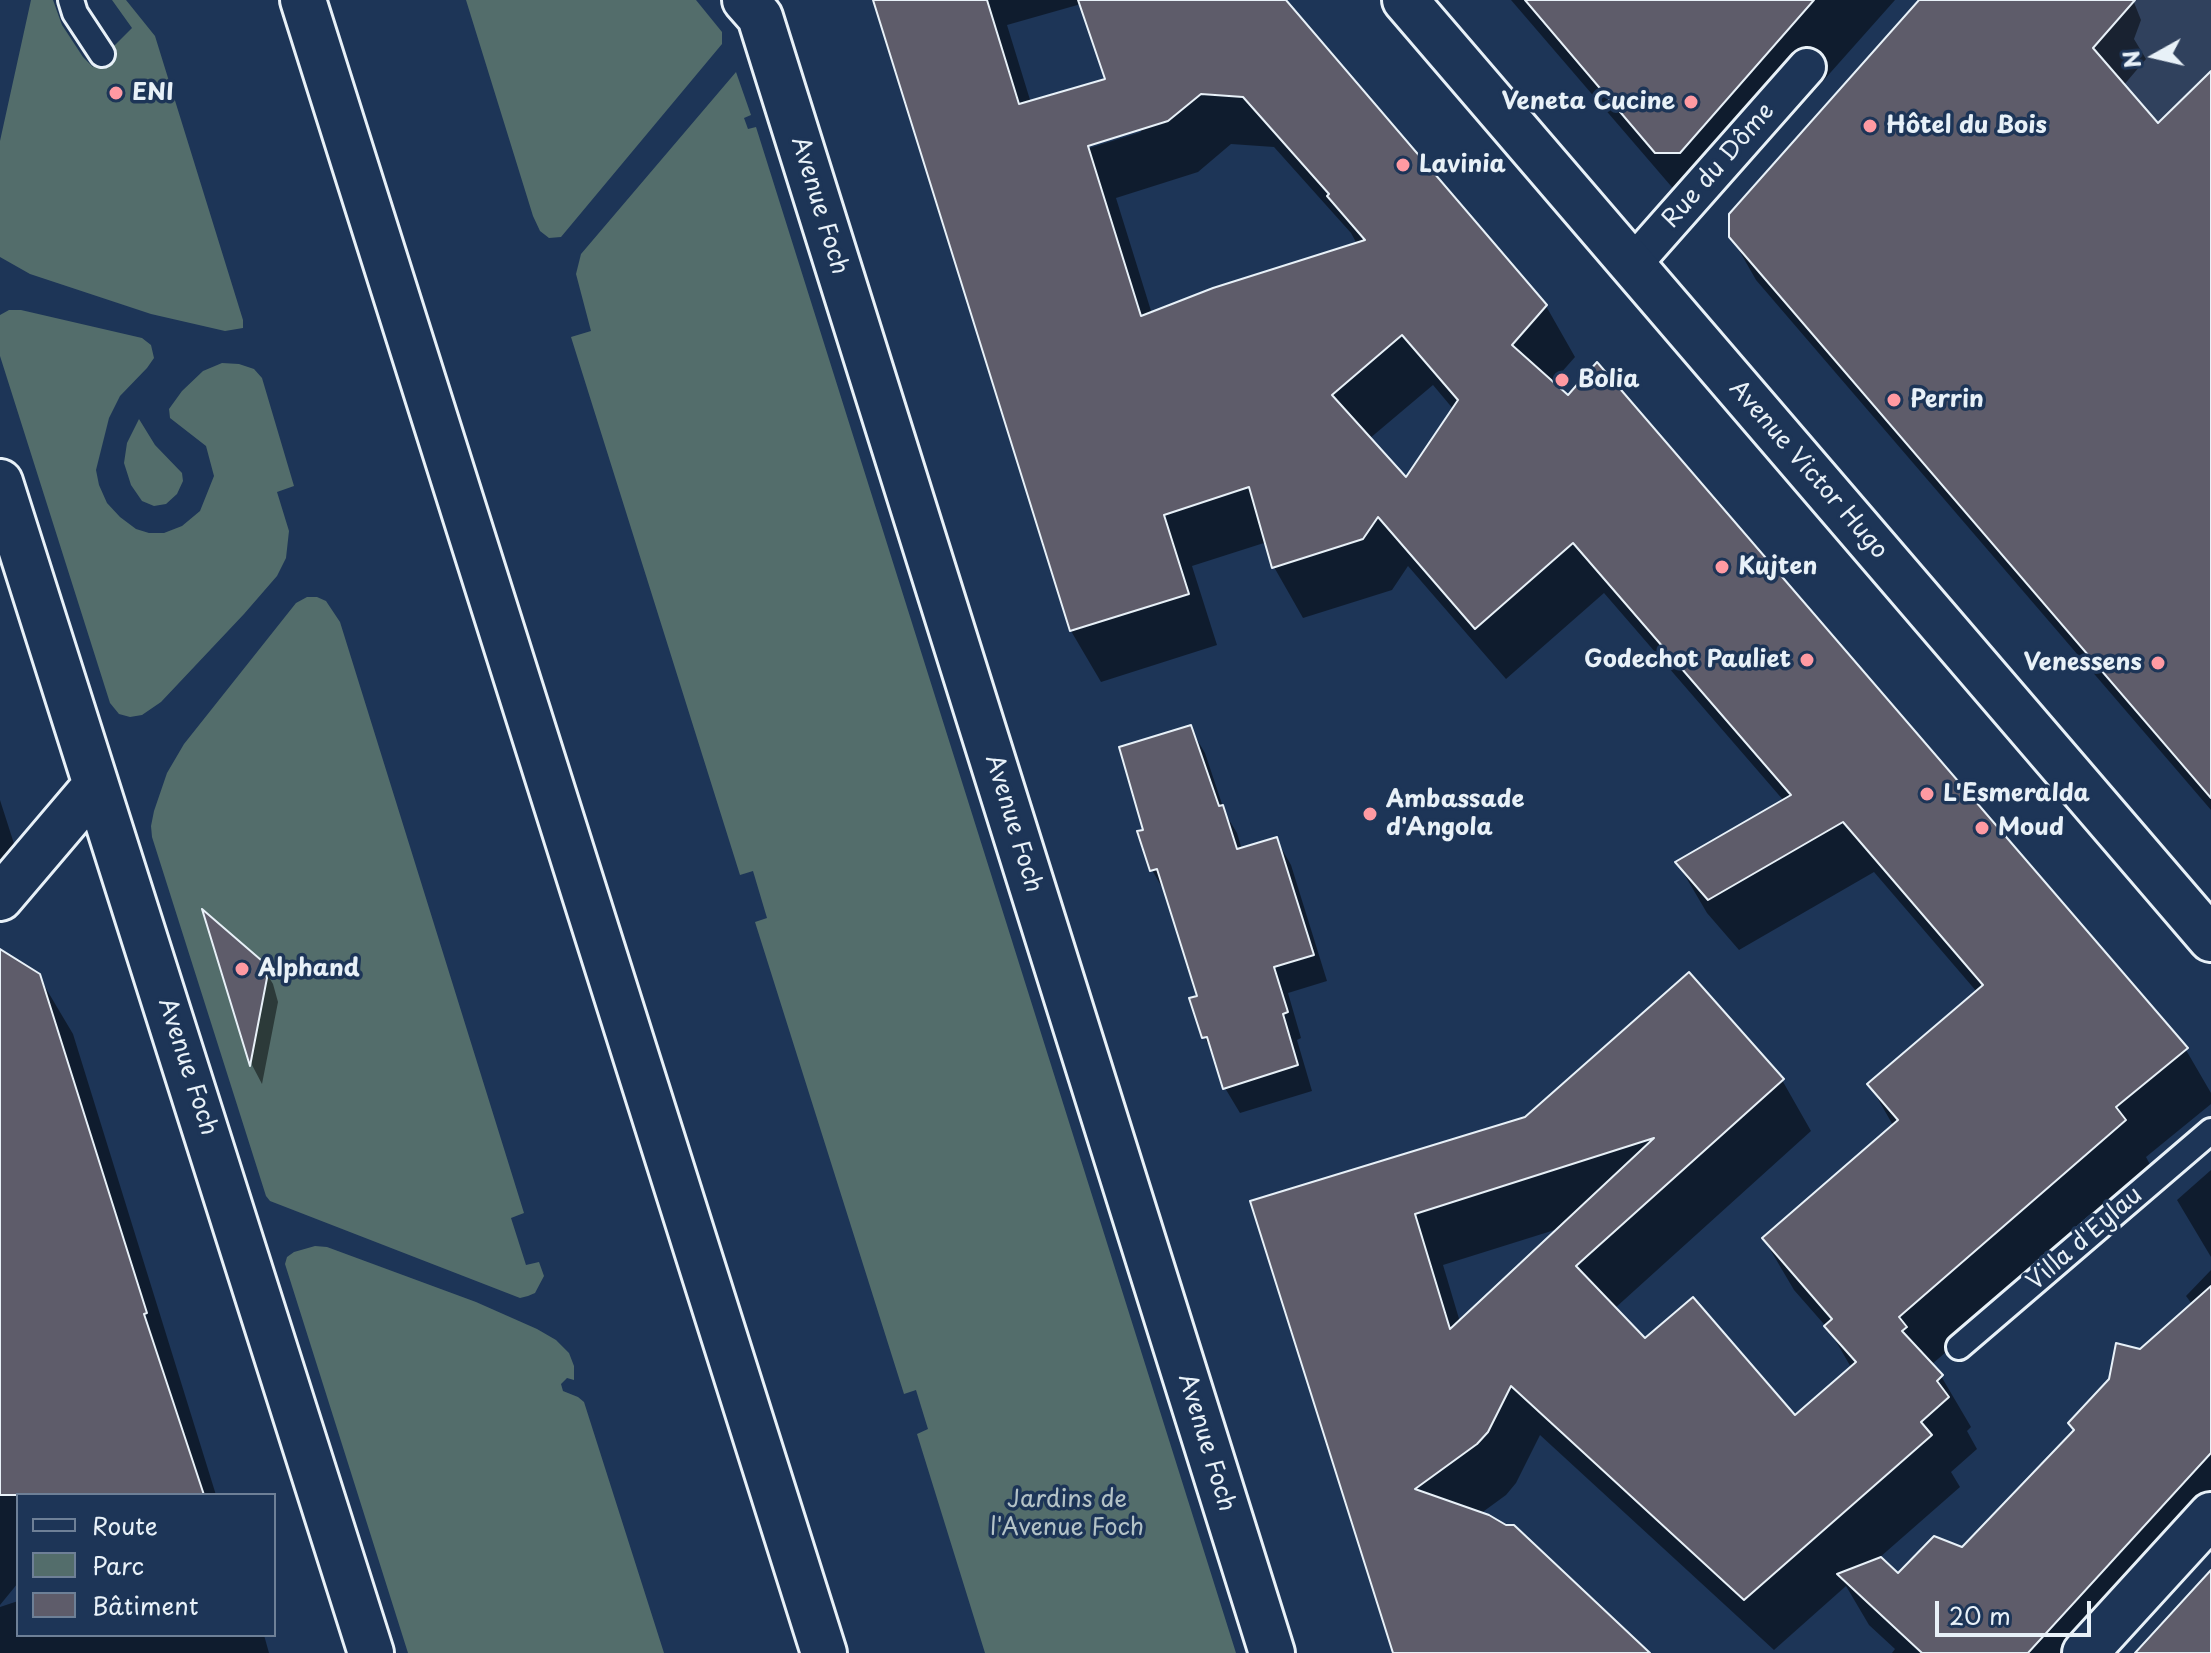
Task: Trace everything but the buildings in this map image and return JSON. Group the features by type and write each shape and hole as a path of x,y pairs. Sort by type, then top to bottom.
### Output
{"street":[{"path":"303,0 824,1653"},
{"name":"Avenue Victor Hugo","path":"1405,0 2211,939"},
{"name":"Avenue Foch","path":"758,6 1272,1653"},
{"name":"Rue du Dôme","path":"1632,265 1807,67"},
{"name":"Avenue Foch","path":"0,482 371,1653"},
{"path":"0,898 96,785"},
{"path":"2085,1653 2211,1515"}],"lane":[{"path":"71,0 75,13 102,54"},
{"name":"Villa d'Eylau","path":"1959,1347 2211,1131"}],"shaded area":[{"path":"2045,0 2211,0 2211,189"}],"green space":[{"path":"31,0 53,0 62,25 93,67 132,28 112,0 126,0 155,36 243,328 225,331 151,314 30,274 0,257 0,141"},
{"path":"466,0 696,0 722,32 722,44 561,237 549,238 540,231 533,216"},
{"name":"Jardins de l'Avenue Foch","path":"736,72 751,115 744,118 748,129 756,127 1236,1653 985,1653 917,1434 928,1429 916,1390 904,1394 755,922 767,918 753,871 740,875 571,337 591,331 576,274 581,254"},
{"path":"9,310 21,310 142,338 151,345 154,358 120,396 109,418 96,470 107,503 136,529 149,533 164,533 182,526 200,511 214,476 206,446 170,418 169,409 182,391 203,371 222,363 254,369 262,378 294,486 277,492 289,531 286,558 277,576 244,614 161,702 142,715 130,717 119,714 110,703 0,356 0,315"},
{"path":"139,419 155,445 182,473 183,481 177,494 166,504 154,506 142,501 131,485 124,463 127,443"},
{"path":"307,597 326,601 340,622 524,1213 511,1218 526,1265 539,1262 544,1276 535,1293 528,1296 520,1298 270,1201 152,837 154,811 167,773 184,744 296,603"},
{"path":"315,1246 327,1247 476,1302 537,1329 556,1340 569,1353 574,1366 574,1380 567,1378 561,1384 563,1391 584,1402 664,1653 408,1653 285,1264 287,1257 294,1252"}],"place":[{"name":"ENI","path":"116,93"},
{"name":"Veneta Cucine","path":"1691,102"},
{"name":"Hôtel du Bois","path":"1870,126"},
{"name":"Lavinia","path":"1403,165"},
{"name":"Bolia","path":"1562,380"},
{"name":"Perrin","path":"1894,400"},
{"name":"Kujten","path":"1722,567"},
{"name":"Godechot Pauliet","path":"1807,660"},
{"name":"Venessens","path":"2158,663"},
{"name":"L'Esmeralda","path":"1927,794"},
{"name":"Ambassade d'Angola","path":"1370,814"},
{"name":"Moud","path":"1982,828"},
{"name":"Alphand","path":"242,969"}]}
